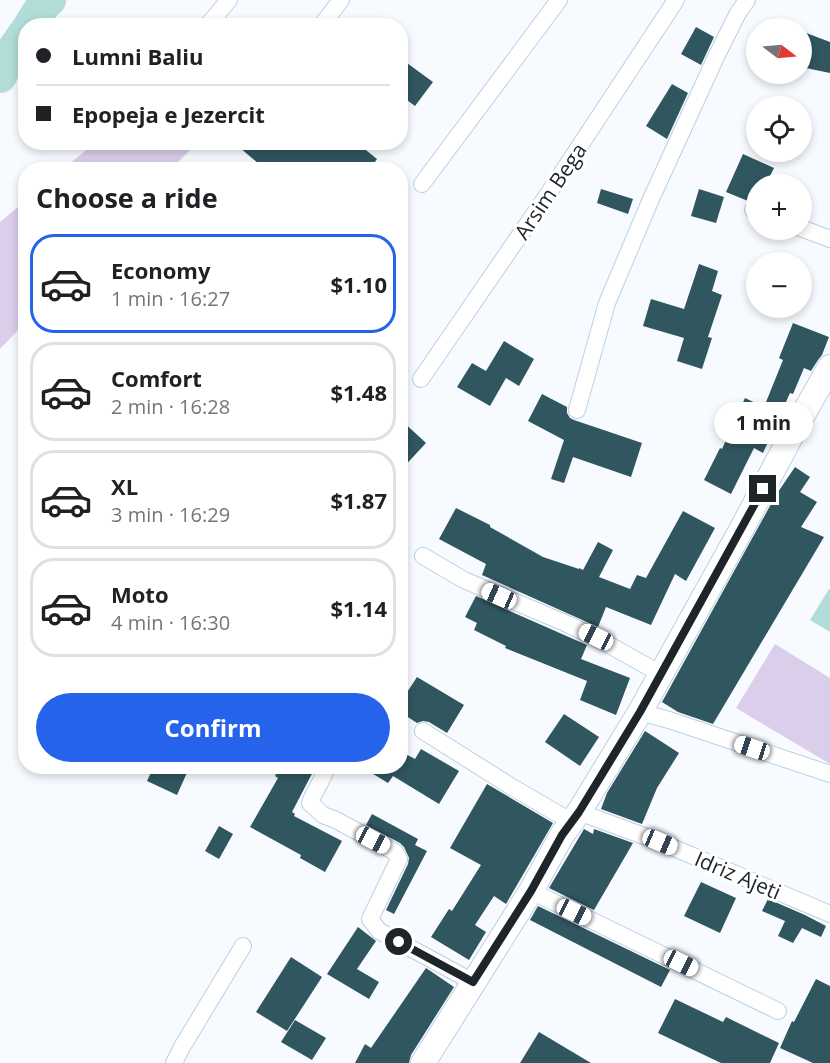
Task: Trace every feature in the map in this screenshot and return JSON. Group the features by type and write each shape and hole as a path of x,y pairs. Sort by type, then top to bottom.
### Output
{"main road":[{"path":"423,1063 640,712 830,367"}],"street":[{"path":"214,18 229,0"},
{"path":"327,18 341,0"},
{"path":"422,184 559,0"},
{"name":"Arsim Bega","path":"421,379 548,194 676,0"},
{"path":"577,411 607,303 651,199 716,57 747,0"},
{"path":"812,232 830,238"},
{"path":"423,556 464,580 596,637 661,674"},
{"path":"640,712 830,774"},
{"name":"Idriz Ajeti","path":"423,731 512,787 576,817 660,842 830,914"},
{"path":"323,774 310,803 323,815 395,852 399,859 370,919 379,931 473,982"},
{"path":"531,891 778,1011"},
{"path":"174,1063 243,946"}],"shaded area":[{"path":"86,150 190,150 178,162 72,162"},
{"path":"18,207 18,330 0,349 0,222"},
{"path":"830,590 830,632 810,620"},
{"path":"775,644 830,678 830,764 736,708"}],"building":[{"path":"696,27 714,37 701,65 681,54"},
{"path":"812,35 830,42 830,73 812,69"},
{"path":"408,64 433,82 415,106 408,101"},
{"path":"672,84 688,93 667,139 646,126"},
{"path":"242,150 366,150 377,159 375,162 257,162"},
{"path":"743,154 746,155 746,162 761,162 774,168 771,174 746,174 746,200 726,192"},
{"path":"601,189 633,199 628,214 597,203"},
{"path":"699,189 724,197 716,223 691,216"},
{"path":"699,264 718,271 712,291 722,295 708,337 712,338 702,369 677,361 684,338 643,326 651,299 684,309"},
{"path":"793,323 829,337 822,355 811,371 804,368 763,453 754,448 731,494 704,480 720,448 722,449 745,398 764,407 783,360 779,358"},
{"path":"504,341 534,359 519,386 506,378 490,406 457,387 472,363 486,371"},
{"path":"542,394 567,407 567,413 574,420 642,443 631,477 573,457 564,483 551,479 564,440 528,421"},
{"path":"408,426 426,443 408,462"},
{"path":"795,467 810,477 800,492 817,502 801,527 824,537 713,724 678,712 662,702 776,495"},
{"path":"456,508 490,525 543,557 583,570 598,542 613,550 599,577 630,589 637,575 646,578 683,511 715,528 686,581 675,574 651,625 606,607 598,627 482,575 486,564 439,539"},
{"path":"476,596 587,645 581,659 630,678 616,715 580,700 587,681 505,648 506,646 474,630 477,623 465,617"},
{"path":"417,677 464,705 447,733 429,722 417,723 408,717 408,691"},
{"path":"564,714 599,737 580,766 545,742"},
{"path":"645,731 679,753 657,788 642,824 601,809 607,793"},
{"path":"421,749 459,771 439,804 393,776 388,783 373,774 408,774 408,755 415,759"},
{"path":"150,774 186,774 177,795 147,781"},
{"path":"276,774 312,774 292,812 294,816 342,841 325,872 300,858 301,855 250,827 278,778 275,776"},
{"path":"487,784 553,823 506,904 494,896 475,925 486,932 469,960 431,937 449,909 452,911 481,865 450,848"},
{"path":"372,814 418,839 415,845 427,851 394,914 386,910 409,858 400,843 366,825"},
{"path":"219,826 233,834 219,859 205,851"},
{"path":"584,829 593,834 594,829 633,843 594,910 549,888"},
{"path":"701,882 736,898 720,933 684,916"},
{"path":"768,899 826,926 821,937 802,928 793,943 778,936 785,921 762,911"},
{"path":"538,906 670,970 661,987 530,920"},
{"path":"358,927 376,941 357,969 379,982 369,999 327,974"},
{"path":"291,957 322,977 287,1031 256,1012"},
{"path":"426,968 454,987 411,1055 409,1063 355,1063 365,1044 371,1048"},
{"path":"816,979 830,986 830,1063 813,1063 780,1048 792,1021 794,1022"},
{"path":"675,999 723,1022 726,1017 779,1043 770,1063 721,1063 658,1033"},
{"path":"295,1020 326,1038 312,1060 281,1042"},
{"path":"539,1032 591,1063 520,1063"}],"waterway":[{"path":"35,18 49,0"},
{"path":"0,76 18,44"}],"route":[{"path":"399,942 473,982 640,712 763,489"}]}
